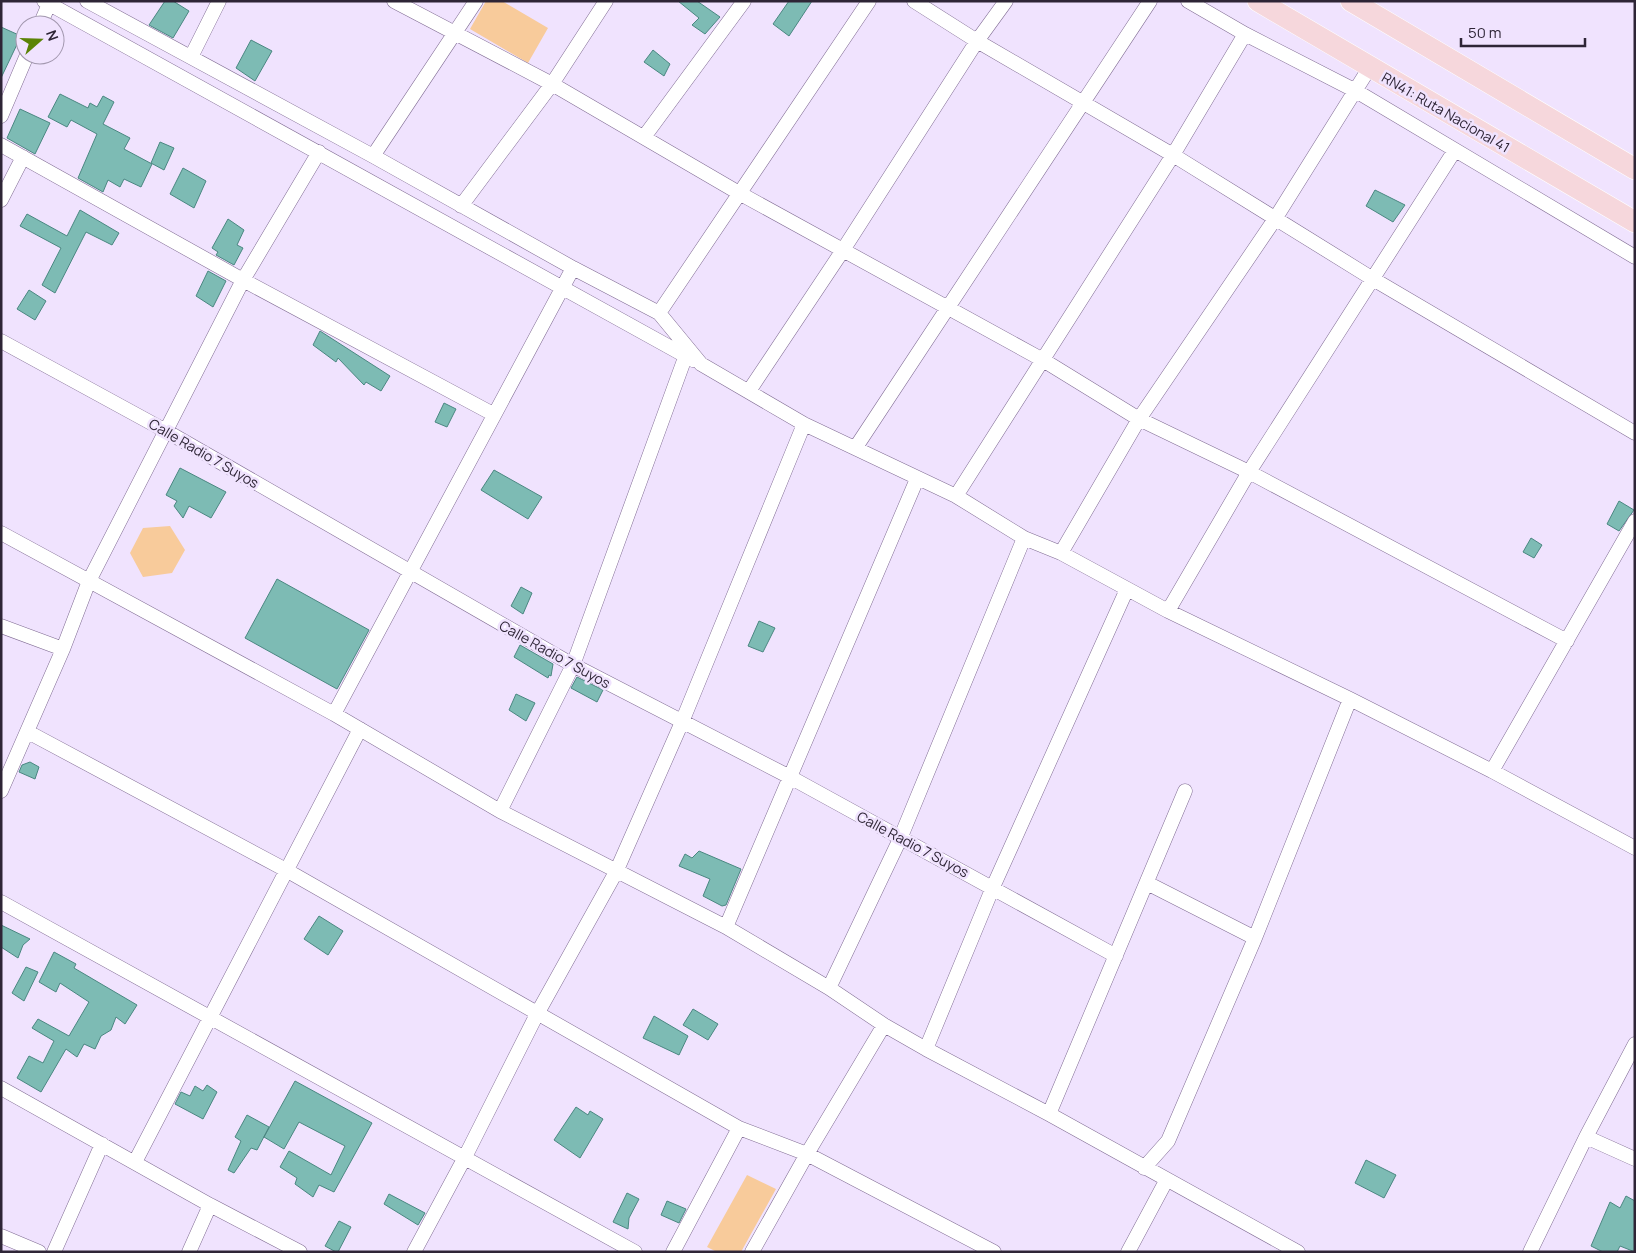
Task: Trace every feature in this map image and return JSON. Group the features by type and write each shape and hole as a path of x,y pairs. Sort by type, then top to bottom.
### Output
{"main road":[{"name":"RN41: Ruta Nacional 41","path":"1258,1 1635,222"},
{"path":"1351,1 1635,169"}],"street":[{"path":"87,1 573,268 659,313 701,364"},
{"path":"190,57 219,1"},
{"path":"394,1 552,84 739,193 1043,360 1139,420 1249,472 1567,641"},
{"path":"372,156 476,1"},
{"path":"461,206 552,84 606,1"},
{"path":"644,137 744,1"},
{"path":"659,313 869,1"},
{"path":"914,1 977,41 1173,155 1374,279 1635,433"},
{"path":"749,391 843,250 977,41 1006,1"},
{"path":"856,447 1150,1"},
{"path":"1188,1 1244,34 1356,91 1635,256"},
{"path":"43,15 47,3 686,355 804,424 956,496 1024,538 1061,553 1168,611 1350,699 1492,771 1635,848"},
{"path":"956,496 1173,155 1244,34"},
{"path":"1,116 23,65"},
{"path":"1061,553 1139,420 1275,219 1370,67"},
{"path":"294,138 304,119"},
{"path":"1,145 243,280 493,414"},
{"path":"1168,611 1249,472 1455,150"},
{"path":"1,791 63,649 89,580 243,280 319,152"},
{"path":"1,200 23,157"},
{"path":"334,714 493,414 573,268"},
{"name":"Calle Radio 7 Suyos","path":"1,341 166,431 574,665 788,776 1116,956"},
{"path":"500,811 574,665 686,355"},
{"path":"414,1252 464,1159 537,1014 616,872 682,722 804,424"},
{"path":"726,927 788,776 917,479"},
{"path":"1492,771 1635,522"},
{"path":"1,533 334,714 500,811 726,927 829,988 884,1025 926,1049 1049,1114 1166,1181 1298,1252"},
{"path":"829,988 900,838 1024,538"},
{"path":"926,1049 993,887 1127,589"},
{"path":"1,626 63,649"},
{"path":"1144,1168 1168,1141 1255,938 1350,699"},
{"path":"135,1162 360,729"},
{"path":"28,732 286,870 739,1128 807,1154 994,1252"},
{"path":"1049,1114 1186,791"},
{"path":"1147,883 1255,938"},
{"path":"1,902 635,1252"},
{"path":"752,1252 807,1154 884,1025"},
{"path":"1530,1252 1586,1137 1635,1044"},
{"path":"1,1088 210,1205 300,1252"},
{"path":"673,1252 739,1128"},
{"path":"1586,1137 1635,1159"},
{"path":"54,1252 102,1144"},
{"path":"1128,1252 1166,1181"},
{"path":"189,1252 210,1205"},
{"path":"1,1236 39,1252"}],"shaded area":[{"path":"486,1 502,1 548,28 528,63 470,29"},
{"path":"170,526 185,550 172,573 143,577 130,553 143,528"},
{"path":"747,1175 776,1189 741,1252 717,1252 707,1247"}],"building":[{"path":"165,1 173,1 189,11 173,38 149,25"},
{"path":"678,1 697,1 720,17 705,34 692,25 699,18"},
{"path":"789,1 812,1 789,36 773,24"},
{"path":"1,27 15,33 15,49 1,78"},
{"path":"251,40 272,51 255,81 236,68"},
{"path":"653,50 670,64 664,76 644,62"},
{"path":"60,94 88,108 90,103 97,107 103,96 114,102 103,124 130,138 124,149 152,164 141,187 124,179 120,187 108,180 103,192 78,178 97,134 71,120 67,127 48,117"},
{"path":"20,109 50,123 35,154 7,138"},
{"path":"160,142 174,148 164,170 151,163"},
{"path":"183,168 206,181 194,208 170,194"},
{"path":"1375,190 1405,205 1393,222 1366,206"},
{"path":"80,210 119,233 112,245 86,232 55,293 42,285 61,248 20,226 27,214 67,236"},
{"path":"228,219 244,230 237,245 243,248 234,265 216,255 218,252 212,248"},
{"path":"208,271 226,281 213,307 196,296"},
{"path":"29,290 46,301 35,320 17,309"},
{"path":"320,331 390,376 381,391 366,382 364,385 338,358 336,362 313,345"},
{"path":"444,403 456,409 447,427 435,422"},
{"path":"180,468 226,492 211,518 189,506 183,518 174,506 177,501 166,495"},
{"path":"494,470 542,497 528,519 481,490"},
{"path":"1619,501 1634,510 1619,531 1607,524"},
{"path":"1531,538 1542,545 1534,558 1523,552"},
{"path":"277,579 369,630 337,689 245,638"},
{"path":"521,587 532,593 523,614 511,606"},
{"path":"759,621 775,628 763,652 748,646"},
{"path":"520,645 553,664 551,676 549,675 548,678 514,657"},
{"path":"577,677 603,690 597,702 571,688"},
{"path":"516,694 535,703 526,721 509,710"},
{"path":"30,762 39,767 35,779 19,772 22,765"},
{"path":"699,851 741,869 726,905 722,906 703,896 710,879 679,866 685,854 692,858"},
{"path":"319,916 343,931 328,955 304,939"},
{"path":"1,925 30,939 23,945 18,958 1,947"},
{"path":"54,952 76,964 74,968 137,1005 125,1024 116,1017 111,1030 101,1036 95,1049 84,1044 77,1057 66,1049 41,1092 17,1078 29,1056 43,1063 54,1041 32,1028 38,1019 69,1036 89,1002 60,983 56,992 39,982"},
{"path":"26,967 38,972 24,1001 12,993"},
{"path":"693,1009 718,1024 708,1040 683,1025"},
{"path":"654,1016 688,1036 679,1055 643,1038"},
{"path":"295,1081 372,1123 334,1192 319,1185 313,1197 295,1184 297,1178 280,1167 289,1151 331,1175 345,1146 299,1122 284,1149 264,1137"},
{"path":"207,1085 217,1092 203,1119 175,1104 181,1092 190,1096 195,1086 203,1091"},
{"path":"576,1107 588,1115 590,1111 603,1119 580,1158 554,1140"},
{"path":"247,1115 269,1127 257,1150 251,1148 234,1173 228,1170 241,1141 235,1137"},
{"path":"1366,1160 1396,1175 1384,1198 1355,1183"},
{"path":"627,1193 639,1199 629,1218 628,1229 613,1222"},
{"path":"389,1194 425,1213 418,1225 384,1204"},
{"path":"1626,1196 1635,1201 1635,1252 1620,1246 1617,1252 1603,1252 1591,1246 1610,1202 1620,1208"},
{"path":"667,1201 686,1209 679,1223 661,1215"},
{"path":"339,1221 351,1227 338,1252 336,1252 325,1246"}]}
